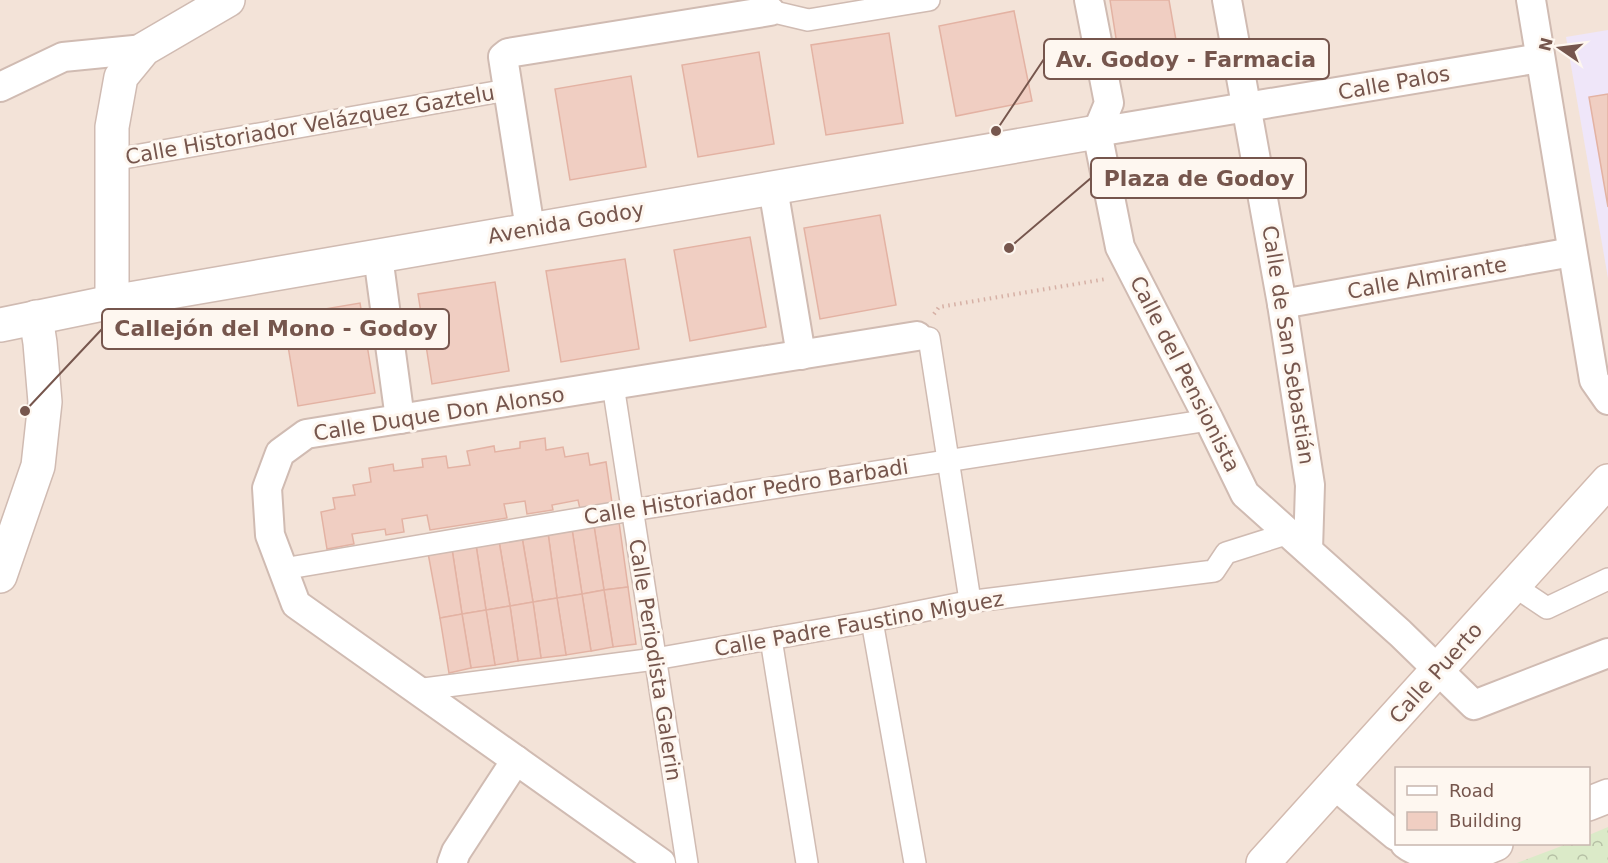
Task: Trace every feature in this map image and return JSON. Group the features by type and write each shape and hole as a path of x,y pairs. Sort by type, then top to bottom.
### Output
{"street":[{"path":"112,302 112,127 121,77 144,49 228,0"},
{"path":"530,230 503,64 504,57 508,53 770,11 808,20 930,0"},
{"path":"1089,0 1109,103 1097,132"},
{"name":"Calle de San Sebastián","path":"1227,0 1282,304 1310,485 1298,541"},
{"path":"1531,0 1594,380 1608,400"},
{"path":"0,87 63,57 144,49"},
{"name":"Calle Palos","path":"1097,132 1540,58"},
{"name":"Calle Historiador Velázquez Gaztelu","path":"112,160 507,90"},
{"name":"Avenida Godoy","path":"0,325 112,302 1097,132"},
{"name":"Calle del Pensionista","path":"1097,132 1120,247 1245,494 1474,705 1608,653"},
{"path":"773,188 801,355"},
{"name":"Calle Almirante","path":"1282,304 1572,252"},
{"path":"378,256 400,419"},
{"path":"0,576 38,466 45,402 36,317"},
{"path":"917,336 929,339 969,594 967,602"},
{"name":"Calle Duque Don Alonso","path":"661,863 296,604 270,535 267,488 280,453 306,434 917,336"},
{"name":"Calle Periodista Galerin","path":"613,385 687,863"},
{"name":"Calle Historiador Pedro Barbadi","path":"283,569 632,510 1209,420"},
{"name":"Calle Puerto","path":"1263,863 1608,481"},
{"name":"Calle Padre Faustino Miguez","path":"416,690 655,659 967,602 1214,572 1226,553 1298,541"},
{"path":"1514,586 1547,608 1608,579"},
{"path":"872,621 915,863"},
{"path":"771,639 807,863"},
{"path":"452,863 456,852 516,760"},
{"path":"1334,785 1395,838"},
{"path":"1590,803 1608,796"},
{"path":"1406,847 1455,861 1491,845"}],"path":[{"path":"917,336 939,307 1134,275"}],"shaded area":[{"path":"0,0 1608,0 1608,863 0,863"},
{"path":"1608,30 1608,278 1566,37"}],"green space":[{"path":"1608,827 1608,863 1517,863 1564,845 1590,845 1590,835"}],"building":[{"path":"1110,0 1169,0 1177,46 1119,57"},
{"path":"1014,11 1032,101 956,116 939,26"},
{"path":"889,33 903,123 826,135 811,45"},
{"path":"759,52 774,144 698,157 682,65"},
{"path":"631,76 646,167 570,180 555,89"},
{"path":"1608,94 1608,207 1589,97"},
{"path":"880,215 896,305 820,319 804,228"},
{"path":"750,237 766,327 690,341 674,250"},
{"path":"625,259 639,349 561,362 546,271"},
{"path":"495,282 509,371 432,384 418,294"},
{"path":"360,303 375,393 298,406 283,316"},
{"path":"545,438 546,450 563,447 565,457 588,453 590,465 606,462 612,503 580,509 578,500 552,505 553,510 527,514 525,501 504,504 507,518 430,530 427,515 402,519 404,532 386,535 385,529 352,534 354,544 327,549 321,512 335,509 333,498 355,495 353,485 371,482 369,468 393,464 394,471 423,467 422,459 446,456 448,468 470,465 467,451 494,446 495,452 520,448 520,442"},
{"path":"619,522 628,587 604,590 594,526"},
{"path":"594,526 604,590 582,594 572,529"},
{"path":"572,529 582,594 557,598 548,533"},
{"path":"548,533 557,598 533,602 522,537"},
{"path":"522,537 533,602 510,606 499,541"},
{"path":"499,541 510,606 486,610 476,545"},
{"path":"476,545 486,610 462,614 452,549"},
{"path":"452,549 462,614 440,618 428,553"},
{"path":"628,587 636,644 613,647 604,590"},
{"path":"604,590 613,647 591,651 582,594"},
{"path":"582,594 591,651 566,655 557,598"},
{"path":"557,598 566,655 541,658 533,602"},
{"path":"533,602 541,658 518,661 510,606"},
{"path":"510,606 518,661 495,665 486,610"},
{"path":"486,610 495,665 471,668 462,614"},
{"path":"462,614 471,668 449,673 440,618"}],"place":[{"name":"Av. Godoy - Farmacia","path":"996,131"},
{"name":"Plaza de Godoy","path":"1009,248"},
{"name":"Callejón del Mono - Godoy","path":"25,411"}]}
